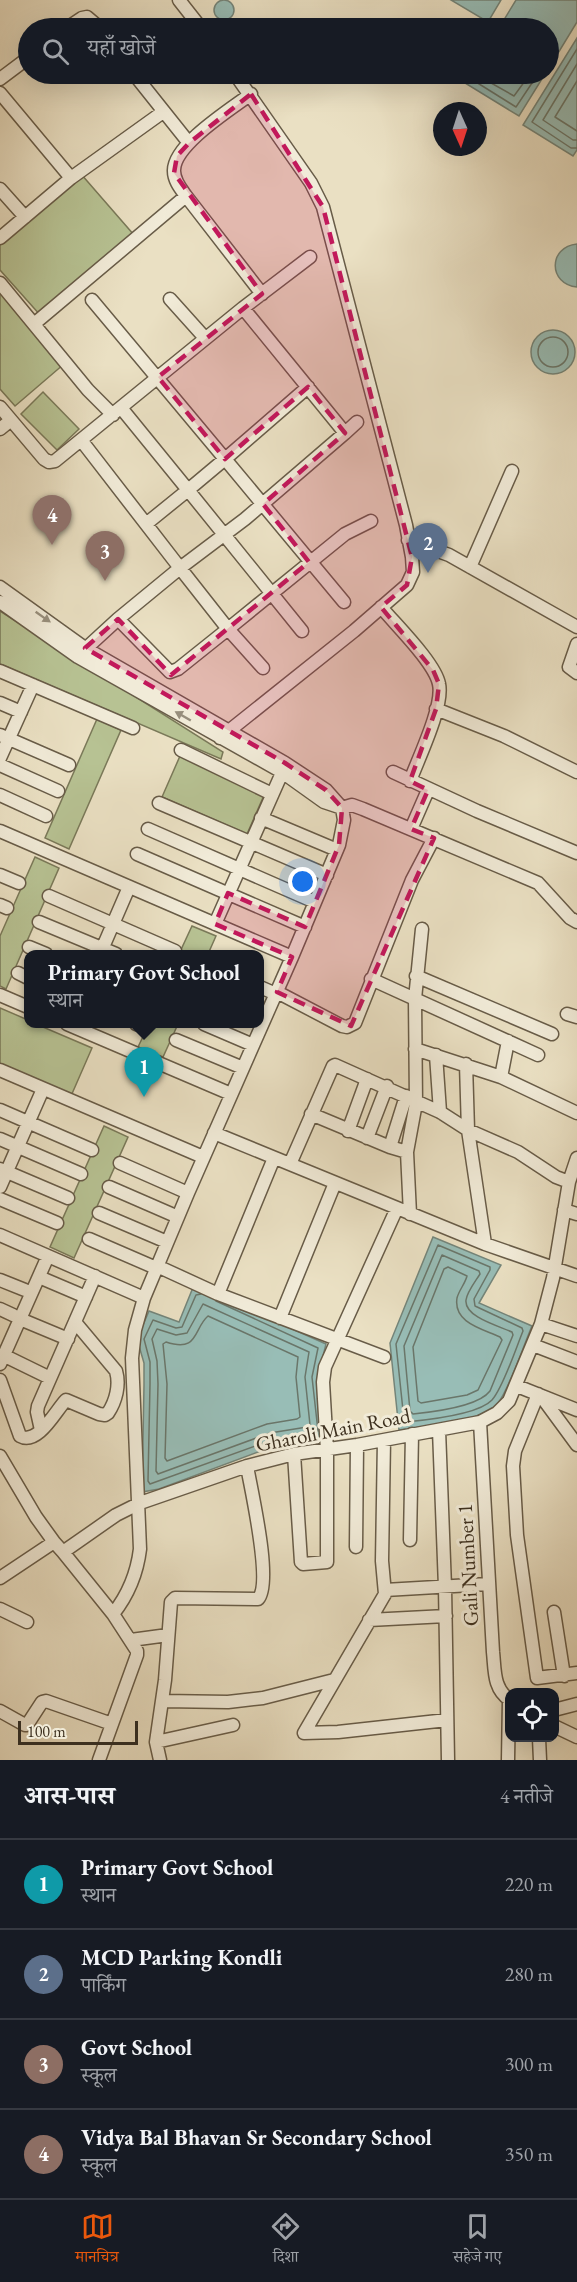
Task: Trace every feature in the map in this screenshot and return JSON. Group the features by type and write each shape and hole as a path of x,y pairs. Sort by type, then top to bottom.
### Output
{"street":[{"path":"179,0 193,18"},
{"path":"0,79 18,66"},
{"path":"142,84 189,142"},
{"path":"224,734 381,608 407,585 412,572 412,557 408,540 323,207 311,183 243,84"},
{"path":"0,93 71,178"},
{"path":"251,94 189,142 177,156 174,173 176,181 186,196 262,294"},
{"path":"0,238 71,178 163,112"},
{"path":"0,189 25,217"},
{"path":"34,324 186,196"},
{"path":"0,407 44,459 49,462 55,461 243,308 310,257"},
{"path":"0,283 88,390 117,412 188,490 302,631"},
{"path":"170,299 205,339"},
{"path":"92,300 309,562 345,602"},
{"path":"243,308 345,433"},
{"path":"146,524 308,387"},
{"path":"0,429 11,420"},
{"path":"81,652 180,568 263,504 357,422"},
{"path":"81,440 228,629 262,668"},
{"path":"470,567 512,471"},
{"path":"118,619 165,669 170,672 178,669 345,534 371,521"},
{"path":"408,540 448,555 577,627"},
{"path":"0,587 81,652"},
{"path":"0,602 81,652 284,768 324,802 342,808 352,806 363,809 538,883 570,918 577,921"},
{"path":"381,608 434,670 439,684 436,710 410,781"},
{"path":"577,644 569,666 577,674"},
{"path":"0,671 133,728"},
{"path":"0,758 4,737 21,712 33,685"},
{"path":"0,703 21,712"},
{"path":"436,710 504,736 577,772"},
{"path":"4,737 69,765"},
{"path":"181,750 272,794"},
{"path":"0,765 58,791"},
{"path":"214,924 284,768"},
{"path":"393,772 428,790 577,853"},
{"path":"411,829 428,790"},
{"path":"0,795 46,816"},
{"path":"159,803 327,874"},
{"path":"264,1014 292,957 337,850 344,829 342,808"},
{"path":"261,818 337,850"},
{"path":"148,829 315,902"},
{"path":"0,831 292,957"},
{"path":"264,988 347,1027 355,1023 412,880 434,838"},
{"path":"137,854 305,927"},
{"path":"0,875 19,883"},
{"path":"102,950 129,887"},
{"path":"49,896 173,950"},
{"path":"39,922 97,950"},
{"path":"410,1214 407,1152 415,1049 416,976 422,928"},
{"path":"29,947 36,950"},
{"path":"416,976 552,1034"},
{"path":"371,979 538,1055"},
{"path":"0,995 24,1005"},
{"path":"78,1028 231,1094"},
{"path":"215,1028 253,1045"},
{"path":"113,1614 129,1589 138,1562 140,1503 132,1358 135,1329 156,1267 259,1028"},
{"path":"176,1040 243,1068"},
{"path":"501,1077 508,1041"},
{"path":"415,1049 501,1077 577,1113"},
{"path":"436,1055 440,1112"},
{"path":"466,1064 468,1130 484,1244"},
{"path":"290,1164 333,1066 387,1086 411,1100 440,1112 468,1130 518,1152 556,1177 569,1182"},
{"path":"0,1070 203,1157"},
{"path":"348,1131 367,1079"},
{"path":"367,1138 387,1086"},
{"path":"0,1186 3,1170 18,1147 43,1089"},
{"path":"390,1147 411,1100"},
{"path":"0,1110 92,1150"},
{"path":"311,1114 348,1131 407,1152"},
{"path":"214,1133 484,1244 577,1276"},
{"path":"0,1139 81,1174"},
{"path":"218,1294 274,1158"},
{"name":"Gharoli Main Road","path":"63,1552 116,1515 140,1503 247,1466 294,1454 357,1445 480,1422 504,1408 517,1386 541,1324 554,1268 569,1182 577,1158"},
{"path":"120,1163 188,1192"},
{"path":"3,1170 68,1198"},
{"path":"280,1318 335,1183"},
{"path":"109,1187 177,1217"},
{"path":"0,1199 57,1223"},
{"path":"294,1454 301,1562 327,1562 327,1450 323,1382 325,1367 398,1208"},
{"path":"564,1210 577,1214"},
{"path":"99,1213 167,1242"},
{"path":"0,1235 144,1298"},
{"path":"89,1239 218,1294 384,1358"},
{"path":"48,1256 16,1317 2,1359 50,1378"},
{"path":"41,1430 37,1408 95,1276"},
{"path":"39,1277 86,1297"},
{"path":"0,1280 25,1290"},
{"path":"0,1309 68,1339"},
{"path":"0,1380 20,1436 29,1438 41,1430 56,1415 66,1400 105,1415 111,1408 117,1389 116,1371 75,1322"},
{"path":"541,1324 577,1336"},
{"path":"533,1345 577,1362"},
{"path":"517,1386 577,1410"},
{"path":"539,1395 577,1445"},
{"path":"539,1395 514,1459 517,1535 537,1678 577,1673"},
{"name":"Gali Number 1","path":"480,1422 488,1584 497,1687 505,1697"},
{"path":"439,1430 446,1587 448,1760"},
{"path":"410,1539 412,1434"},
{"path":"384,1440 382,1568 386,1590 304,1731 306,1734 447,1720"},
{"path":"356,1547 357,1445"},
{"path":"0,1456 36,1517 113,1614 131,1640 137,1655 99,1760"},
{"path":"160,1760 156,1742 163,1701 169,1607 175,1598 258,1599 263,1592 262,1554 247,1466"},
{"path":"0,1578 54,1542"},
{"path":"386,1590 488,1584"},
{"path":"0,1609 27,1622"},
{"path":"554,1612 564,1676"},
{"path":"369,1620 446,1616"},
{"path":"131,1640 168,1635"},
{"path":"163,1701 240,1701 281,1694 334,1680"},
{"path":"0,1711 27,1725 42,1702 46,1701 112,1724"},
{"path":"559,1709 577,1704"},
{"path":"156,1742 233,1725"},
{"path":"559,1728 577,1737"},
{"path":"508,1742 508,1760"},
{"path":"539,1742 540,1760"}],"highlighted area":[{"path":"251,94 323,207 412,557 407,585 381,607 433,670 439,684 436,709 410,781 428,790 411,829 434,838 351,1026 277,992 292,957 215,924 228,893 305,927 339,845 342,808 326,790 285,763 85,648 118,619 171,675 309,562 263,504 345,433 308,387 225,459 158,377 262,294 174,173 177,156 189,143"}],"green space":[{"path":"81,174 134,235 41,316 0,270 0,245"},
{"path":"0,290 64,364 15,406 0,389"},
{"path":"43,392 79,429 57,450 21,414"},
{"path":"0,611 223,752 221,759 0,664"},
{"path":"97,719 121,730 69,849 45,838"},
{"path":"180,756 265,793 247,834 162,797"},
{"path":"35,857 59,868 6,989 0,986 0,936"},
{"path":"192,926 216,936 210,950 181,950"},
{"path":"0,1008 24,1018 24,1028 45,1028 92,1048 71,1096 0,1065"},
{"path":"147,1028 176,1028 163,1057 138,1047"},
{"path":"104,1126 128,1137 74,1258 50,1247"}],"water":[{"path":"220,0 228,0 234,6 234,14 230,18 218,18 214,14 214,6"},
{"path":"451,0 501,0 490,18 481,18"},
{"path":"516,0 577,0 577,22 559,52 559,18 505,18"},
{"path":"577,38 577,150 573,156 523,125 548,84 559,84 559,67"},
{"path":"467,84 539,84 519,116"},
{"path":"577,244 577,287 561,279 555,266 561,252"},
{"path":"553,330 568,337 575,352 568,367 553,374 538,367 531,352 538,337"},
{"path":"433,1237 501,1265 479,1303 532,1326 507,1388 498,1403 490,1410 466,1419 399,1430 390,1343"},
{"path":"194,1285 326,1344 318,1376 325,1438 274,1446 159,1489 142,1492 144,1363 137,1339 149,1311 179,1322"}],"place":[{"name":"Vidya Bal Bhavan Sr Secondary School","path":"52,545"},
{"name":"MCD Parking Kondli","path":"428,573"},
{"name":"Govt School","path":"105,581"},
{"name":"Primary Govt School","path":"144,1097"}]}
